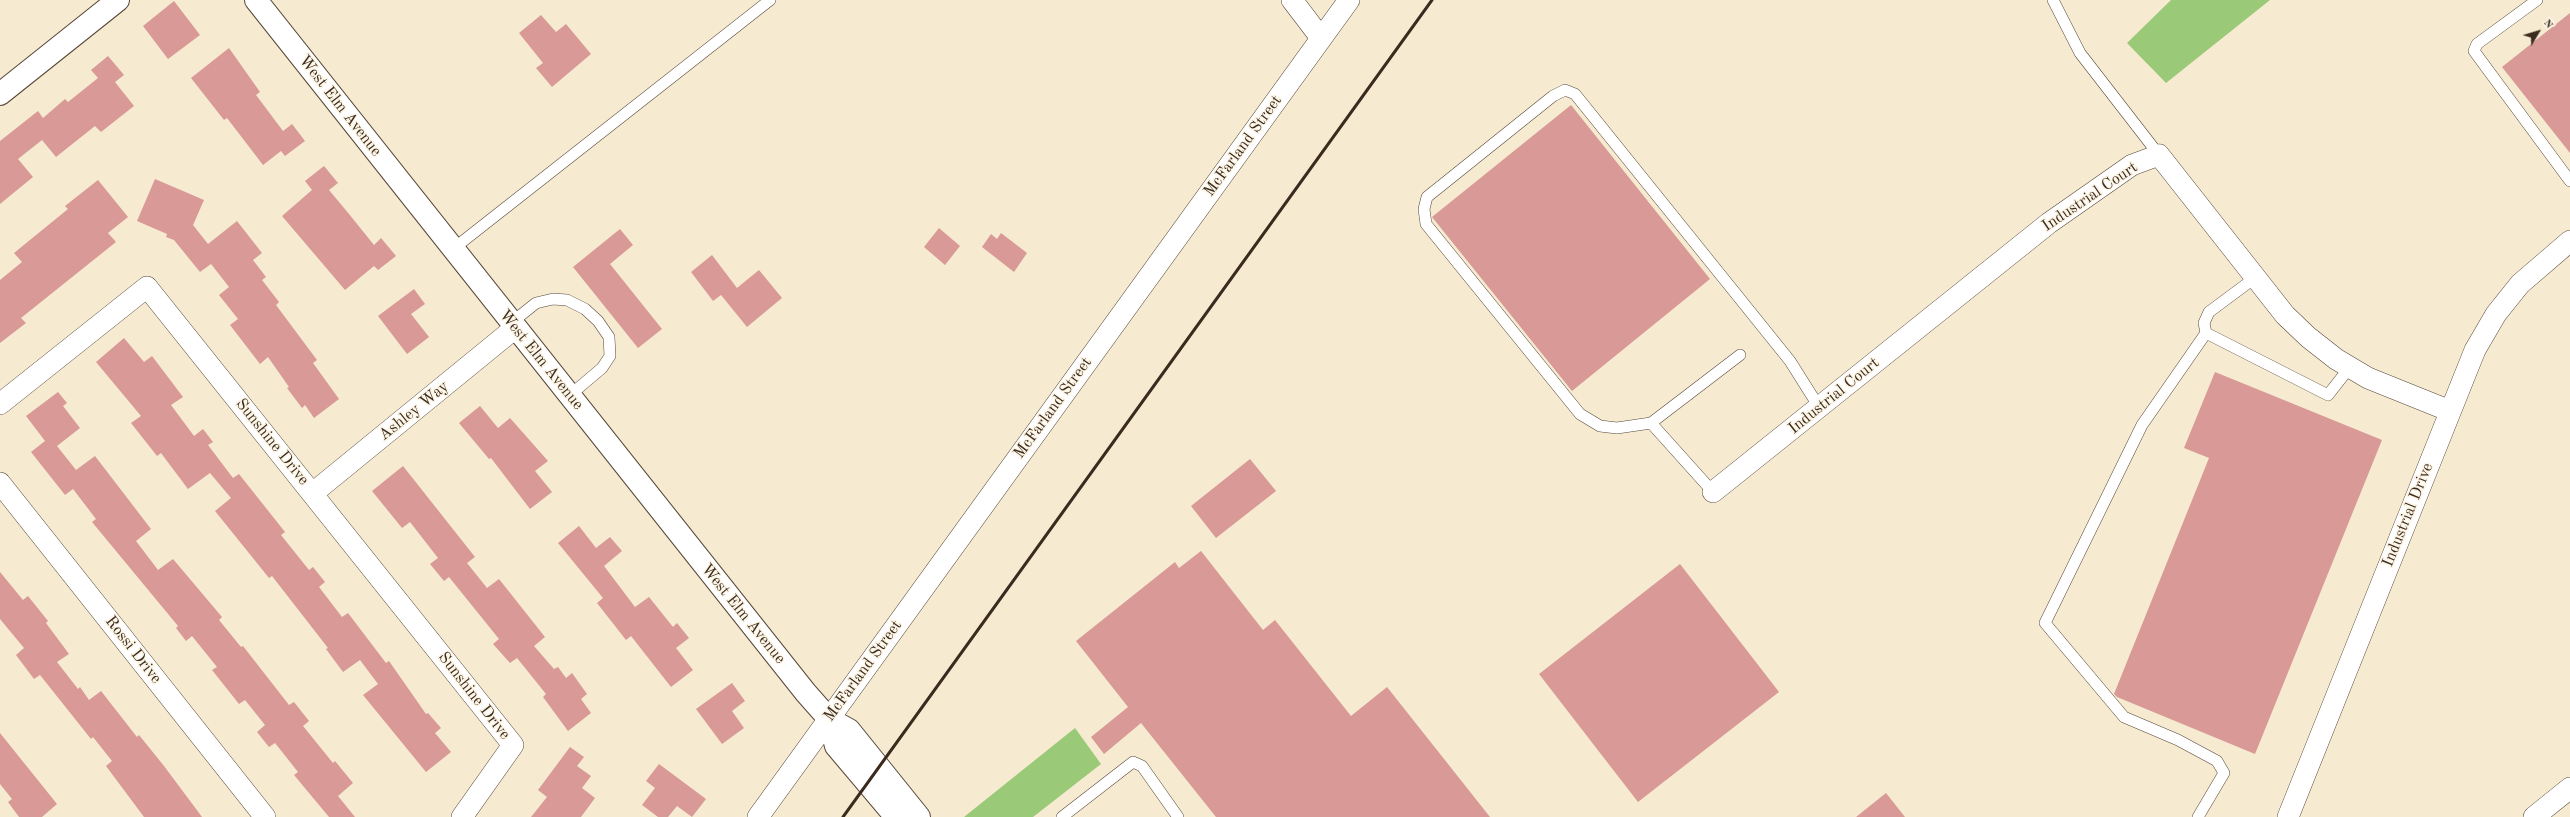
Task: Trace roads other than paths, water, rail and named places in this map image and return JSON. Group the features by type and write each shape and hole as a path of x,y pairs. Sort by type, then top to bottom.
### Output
{"street":[{"path":"0,94 118,0"},
{"name":"West Elm Avenue","path":"256,0 513,326 829,719 836,746 874,775"},
{"path":"1292,0 1321,38"},
{"name":"McFarland Street","path":"758,817 1349,0"},
{"path":"2158,155 2286,315 2308,337 2368,378 2450,411"},
{"name":"Industrial Court","path":"1713,492 2050,223 2132,165 2158,155"},
{"name":"Industrial Drive","path":"2288,817 2475,350 2496,314 2520,284 2570,240"},
{"name":"Sunshine Drive","path":"0,404 146,287 313,493 513,745 462,817"},
{"name":"Ashley Way","path":"313,493 513,326"},
{"name":"Rossi Drive","path":"0,483 265,817"},
{"path":"874,775 896,817"},
{"path":"874,775 919,817"},
{"path":"2534,817 2570,788"}],"lane":[{"path":"452,249 770,0"},
{"path":"2053,0 2080,53 2158,155"},
{"path":"2537,0 2477,44 2474,51 2570,181"},
{"path":"1740,355 1651,424 1617,428 1600,426 1580,414 1426,224 1424,209 1427,197 1553,96 1565,90 1575,94 1790,361 1819,407"},
{"path":"2198,817 2224,773 2218,761 2178,740 2124,717 2045,623 2142,425 2206,333 2204,324 2209,312 2256,277"},
{"path":"513,326 536,303 553,298 567,300 585,309 598,321 609,337 610,356 602,368 569,396"},
{"path":"2206,333 2328,395 2350,367"},
{"path":"1651,424 1713,492"},
{"path":"1062,817 1133,762 1142,766 1178,817"}],"railway":[{"path":"843,817 1432,0"}]}
